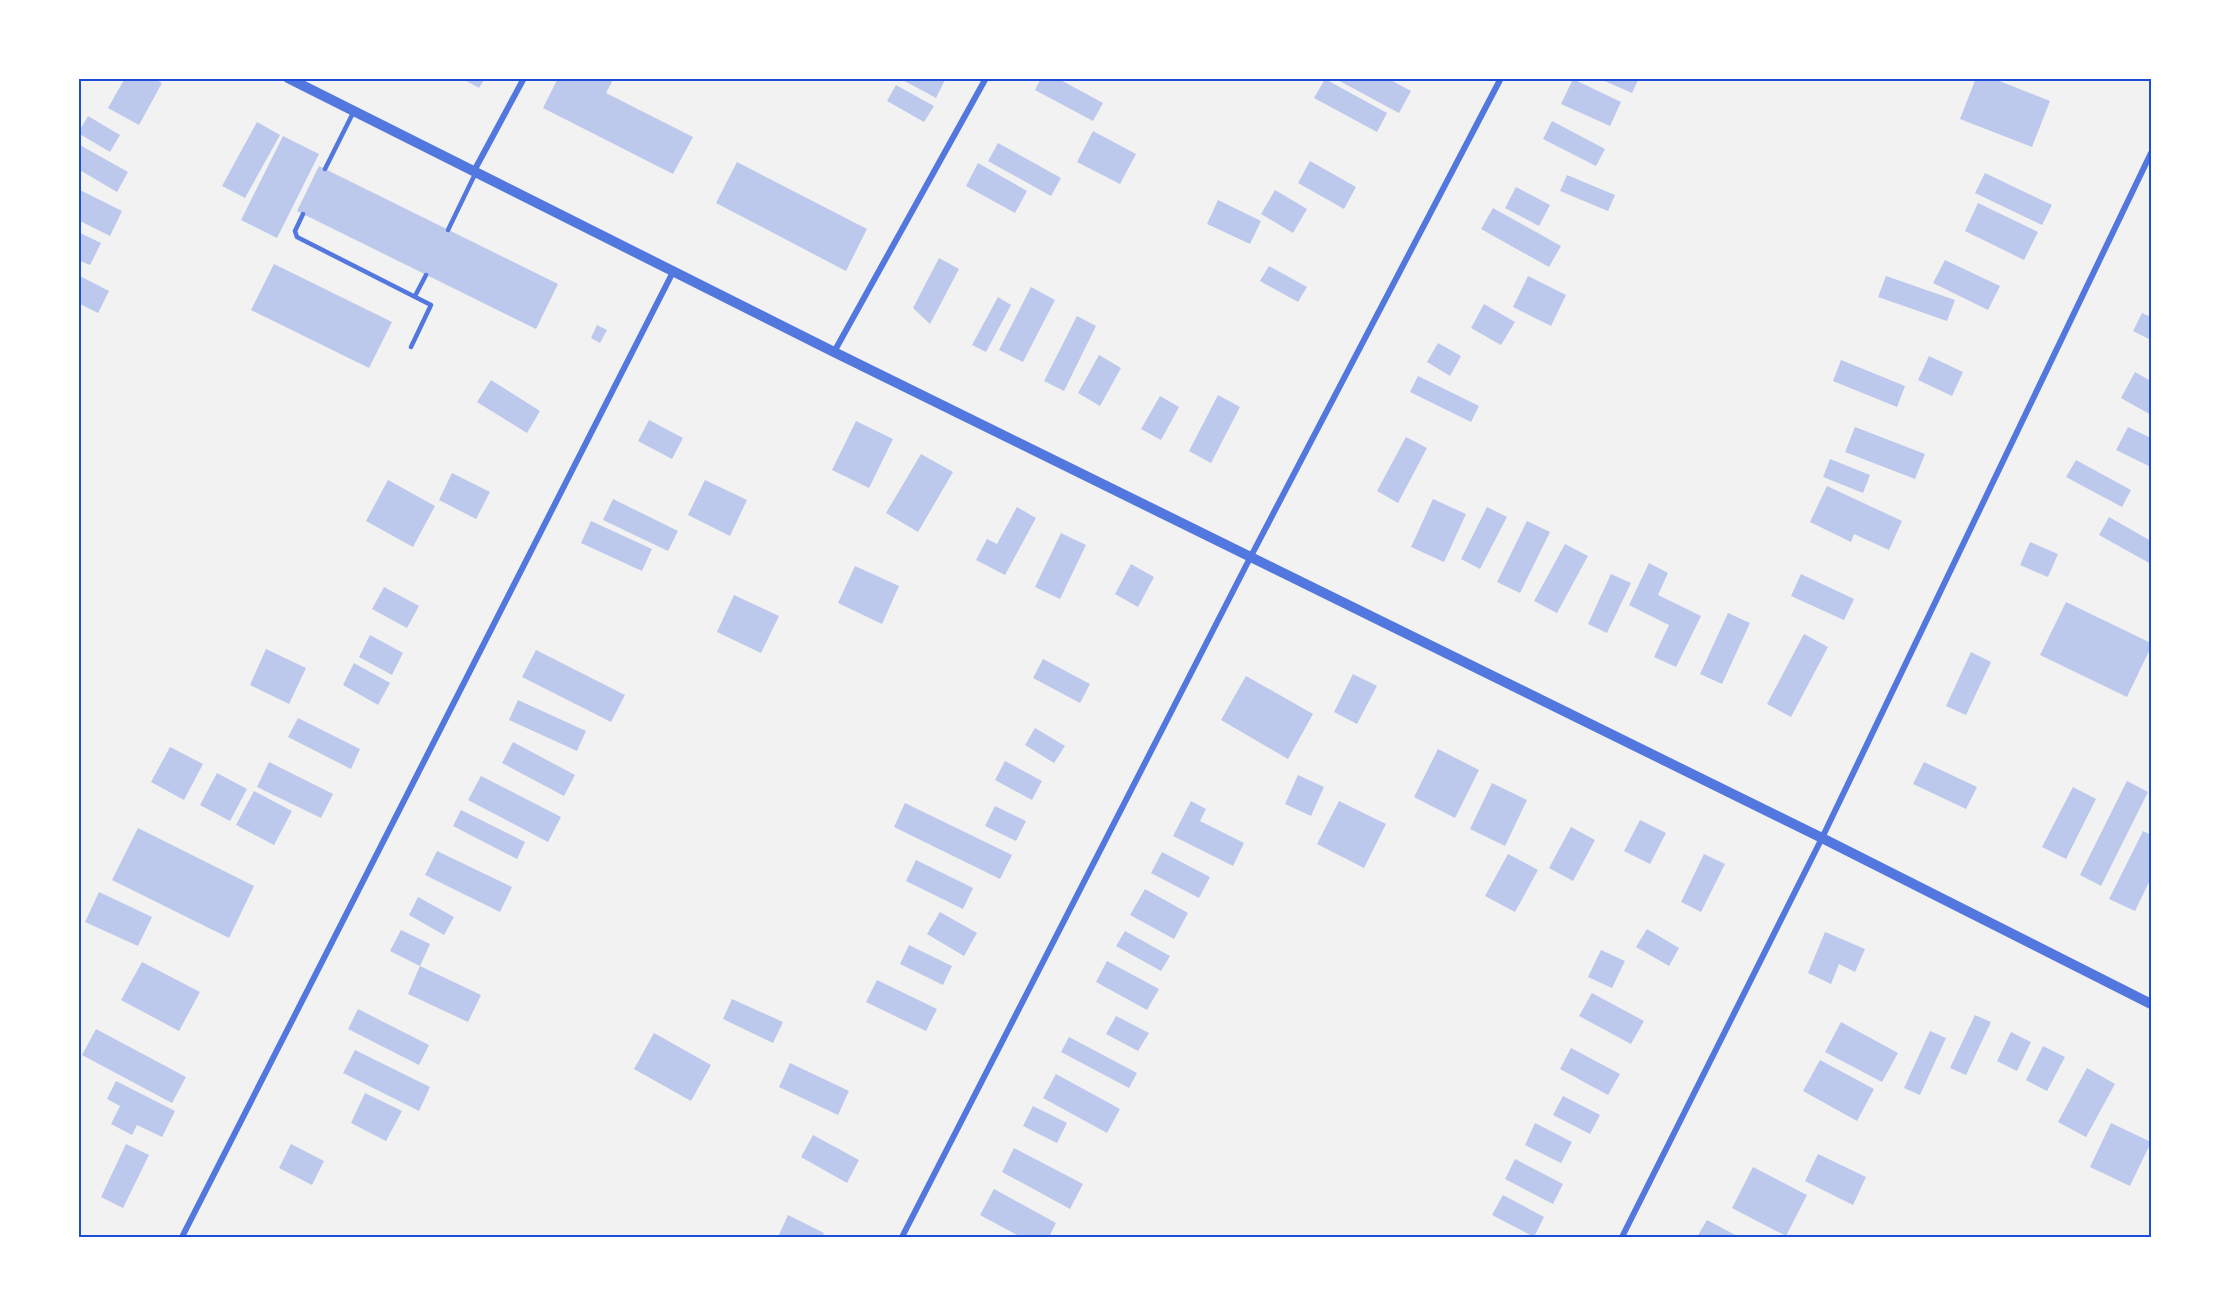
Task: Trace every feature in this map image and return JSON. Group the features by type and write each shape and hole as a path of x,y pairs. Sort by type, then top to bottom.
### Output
{"street":[{"path":"288,78 834,352 1822,838 2151,1004"},
{"path":"475,171 524,78"},
{"path":"834,352 986,78"},
{"path":"902,1237 1250,558 1501,78"},
{"path":"1622,1237 1822,838 2151,153"},
{"path":"182,1237 674,270"}],"lane":[{"path":"325,169 354,111"},
{"path":"448,230 475,171"},
{"path":"303,214 295,231 297,237 431,305 411,347"},
{"path":"415,296 426,275"}],"building":[{"path":"125,78 152,78 162,83 139,125 108,108"},
{"path":"461,78 485,78 479,88"},
{"path":"558,78 614,78 606,93 693,137 673,174 543,108"},
{"path":"899,78 946,78 936,98"},
{"path":"1041,78 1057,78 1103,103 1093,121 1035,90"},
{"path":"1334,78 1387,78 1411,91 1399,113"},
{"path":"1598,78 1639,78 1632,93"},
{"path":"1976,78 1992,78 2050,101 2032,147 1960,119"},
{"path":"1325,79 1387,113 1377,132 1314,98"},
{"path":"1573,79 1621,102 1610,126 1561,104"},
{"path":"896,85 934,106 924,122 887,101"},
{"path":"88,116 120,135 110,152 78,133"},
{"path":"1552,121 1605,149 1596,166 1543,139"},
{"path":"257,122 280,135 245,198 222,186"},
{"path":"1093,131 1136,154 1120,184 1077,162"},
{"path":"283,136 319,154 277,238 241,220"},
{"path":"998,143 1061,178 1051,196 988,161"},
{"path":"78,144 128,172 117,192 78,169"},
{"path":"1310,161 1356,187 1344,209 1298,183"},
{"path":"737,162 867,229 846,271 716,203"},
{"path":"978,163 1027,191 1015,213 966,186"},
{"path":"319,166 558,284 536,329 297,211"},
{"path":"1985,173 2052,205 2042,225 1975,193"},
{"path":"1567,175 1615,195 1608,211 1560,191"},
{"path":"1516,187 1550,205 1539,226 1505,208"},
{"path":"78,189 122,211 110,236 78,220"},
{"path":"1275,190 1307,209 1293,233 1261,214"},
{"path":"1218,200 1261,221 1250,244 1207,224"},
{"path":"1978,203 2038,232 2024,260 1965,231"},
{"path":"1493,208 1561,246 1549,267 1481,229"},
{"path":"78,232 101,243 90,265 78,260"},
{"path":"939,258 959,269 930,324 913,308"},
{"path":"1945,260 2000,286 1988,310 1933,283"},
{"path":"274,264 392,322 369,368 251,310"},
{"path":"1269,266 1307,287 1298,302 1260,281"},
{"path":"78,275 109,291 98,313 78,303"},
{"path":"1528,276 1566,295 1551,326 1513,307"},
{"path":"1886,276 1955,300 1947,321 1878,297"},
{"path":"1031,287 1055,300 1023,362 999,350"},
{"path":"998,297 1011,305 986,352 972,345"},
{"path":"1484,304 1515,322 1501,345 1471,328"},
{"path":"2142,313 2151,317 2151,340 2133,331"},
{"path":"1077,316 1096,326 1064,391 1044,381"},
{"path":"597,325 607,330 600,343 591,338"},
{"path":"1438,343 1461,356 1450,376 1427,362"},
{"path":"1099,355 1121,368 1100,406 1078,393"},
{"path":"1929,356 1963,372 1952,396 1918,380"},
{"path":"1841,360 1905,386 1897,407 1833,381"},
{"path":"2135,372 2151,381 2151,415 2121,398"},
{"path":"1418,376 1479,406 1471,422 1410,392"},
{"path":"491,380 540,411 527,433 477,402"},
{"path":"1218,395 1240,407 1211,463 1189,451"},
{"path":"1160,396 1179,407 1161,440 1141,429"},
{"path":"649,420 683,438 672,459 638,441"},
{"path":"856,421 893,439 869,488 832,470"},
{"path":"1855,427 1925,454 1915,479 1845,452"},
{"path":"2128,427 2151,438 2151,467 2116,450"},
{"path":"1406,437 1427,448 1398,503 1377,491"},
{"path":"921,454 953,472 918,532 886,513"},
{"path":"1830,459 1870,475 1863,493 1823,477"},
{"path":"2076,460 2131,490 2122,507 2066,477"},
{"path":"452,473 490,492 476,519 439,500"},
{"path":"388,480 435,506 413,547 366,521"},
{"path":"705,480 747,500 730,536 688,515"},
{"path":"1827,486 1902,521 1889,550 1854,534 1851,542 1810,522"},
{"path":"613,499 678,531 668,551 603,520"},
{"path":"1433,499 1466,514 1444,562 1411,547"},
{"path":"1017,507 1036,518 1005,575 976,560 987,539 997,544"},
{"path":"1487,507 1507,517 1480,569 1461,559"},
{"path":"2109,517 2151,541 2151,564 2099,535"},
{"path":"591,521 652,549 642,571 581,543"},
{"path":"1527,521 1550,532 1520,593 1497,582"},
{"path":"1061,533 1086,545 1060,599 1035,587"},
{"path":"2030,542 2058,554 2048,577 2020,565"},
{"path":"1565,544 1588,556 1557,613 1534,601"},
{"path":"1649,563 1668,573 1658,595 1701,616 1676,667 1654,657 1669,625 1629,605"},
{"path":"1131,564 1154,577 1138,607 1115,594"},
{"path":"855,566 899,586 882,624 838,603"},
{"path":"1611,574 1631,583 1607,633 1588,624"},
{"path":"1801,574 1854,599 1844,620 1791,596"},
{"path":"384,587 419,606 407,628 372,609"},
{"path":"734,595 779,616 761,653 717,632"},
{"path":"2066,602 2151,643 2127,697 2040,655"},
{"path":"1728,613 1750,623 1722,684 1700,674"},
{"path":"1804,634 1828,647 1791,717 1767,704"},
{"path":"370,635 403,653 392,675 359,657"},
{"path":"266,649 306,668 289,704 250,685"},
{"path":"536,650 625,695 611,722 522,677"},
{"path":"1971,652 1991,662 1966,715 1946,706"},
{"path":"1043,659 1090,684 1080,703 1033,678"},
{"path":"354,663 390,683 378,705 343,685"},
{"path":"1353,674 1377,686 1357,724 1334,712"},
{"path":"1246,676 1313,714 1288,759 1221,720"},
{"path":"518,700 586,731 577,751 509,720"},
{"path":"298,718 360,749 351,769 288,737"},
{"path":"1035,728 1065,746 1054,763 1025,745"},
{"path":"513,742 575,775 564,796 502,763"},
{"path":"170,747 203,764 184,800 151,782"},
{"path":"1438,749 1479,770 1455,818 1414,797"},
{"path":"1005,761 1042,781 1032,800 995,780"},
{"path":"269,762 333,794 321,818 257,787"},
{"path":"1924,762 1977,787 1966,809 1913,784"},
{"path":"217,773 247,789 230,821 200,805"},
{"path":"1298,775 1324,787 1311,816 1285,804"},
{"path":"481,776 561,817 548,842 468,800"},
{"path":"2127,781 2148,792 2101,886 2080,875"},
{"path":"1492,783 1527,800 1505,846 1470,829"},
{"path":"2073,787 2096,799 2066,859 2042,847"},
{"path":"254,791 292,811 274,845 236,825"},
{"path":"1191,801 1206,809 1200,821 1244,843 1233,866 1173,836"},
{"path":"1339,801 1386,824 1364,868 1317,844"},
{"path":"905,803 1012,855 1000,879 894,827"},
{"path":"995,806 1026,821 1016,841 985,826"},
{"path":"461,810 525,842 517,859 453,826"},
{"path":"1640,820 1666,833 1650,864 1624,851"},
{"path":"1571,827 1595,840 1573,881 1549,868"},
{"path":"138,828 254,886 229,938 112,880"},
{"path":"2143,831 2151,835 2151,878 2135,911 2109,899"},
{"path":"437,851 512,887 500,912 425,875"},
{"path":"1162,852 1210,877 1199,898 1151,873"},
{"path":"1508,854 1538,870 1515,912 1485,896"},
{"path":"1704,854 1725,864 1701,912 1681,902"},
{"path":"916,860 973,888 963,909 906,881"},
{"path":"1145,889 1188,913 1174,939 1130,915"},
{"path":"99,892 152,917 138,946 85,922"},
{"path":"418,897 454,917 444,935 409,915"},
{"path":"940,912 977,933 964,956 927,934"},
{"path":"1647,929 1679,948 1669,966 1636,947"},
{"path":"401,930 430,944 420,966 390,951"},
{"path":"1125,931 1170,956 1161,971 1116,946"},
{"path":"1825,932 1865,949 1855,972 1839,964 1831,984 1808,973"},
{"path":"909,945 952,966 943,985 900,964"},
{"path":"1601,950 1625,961 1612,988 1588,977"},
{"path":"1107,961 1159,989 1147,1010 1096,982"},
{"path":"142,962 200,992 179,1031 121,1000"},
{"path":"420,966 481,995 468,1022 408,994"},
{"path":"877,980 937,1009 926,1031 866,1002"},
{"path":"1592,993 1644,1021 1631,1044 1579,1016"},
{"path":"732,999 783,1022 773,1043 723,1019"},
{"path":"358,1009 429,1045 419,1065 348,1029"},
{"path":"1975,1015 1991,1022 1966,1075 1950,1068"},
{"path":"1116,1016 1149,1033 1138,1051 1106,1034"},
{"path":"1841,1022 1898,1053 1882,1082 1825,1052"},
{"path":"96,1029 186,1077 172,1103 82,1055"},
{"path":"1930,1031 1946,1038 1920,1095 1904,1088"},
{"path":"2011,1032 2031,1042 2017,1071 1997,1061"},
{"path":"654,1033 711,1065 691,1101 634,1069"},
{"path":"1069,1037 1137,1073 1129,1088 1061,1052"},
{"path":"2043,1046 2065,1057 2047,1091 2026,1080"},
{"path":"1571,1048 1620,1074 1608,1095 1560,1069"},
{"path":"355,1050 430,1087 419,1111 343,1073"},
{"path":"1820,1060 1874,1089 1857,1121 1803,1091"},
{"path":"790,1063 849,1091 838,1115 779,1087"},
{"path":"2087,1068 2115,1084 2086,1137 2058,1122"},
{"path":"1056,1074 1120,1109 1107,1133 1043,1098"},
{"path":"116,1081 175,1111 162,1137 137,1125 132,1135 111,1124 120,1106 107,1099"},
{"path":"365,1093 402,1111 386,1141 351,1123"},
{"path":"1563,1096 1600,1115 1590,1134 1553,1115"},
{"path":"1033,1106 1067,1123 1057,1143 1023,1126"},
{"path":"1535,1123 1572,1142 1561,1163 1525,1145"},
{"path":"2111,1123 2151,1142 2130,1186 2090,1167"},
{"path":"813,1135 859,1160 847,1183 801,1157"},
{"path":"126,1144 149,1155 123,1208 101,1197"},
{"path":"291,1144 324,1161 312,1185 279,1168"},
{"path":"1014,1148 1083,1184 1070,1209 1002,1172"},
{"path":"1818,1154 1866,1177 1853,1205 1805,1181"},
{"path":"1515,1159 1563,1184 1553,1204 1505,1179"},
{"path":"1753,1167 1807,1195 1786,1236 1732,1208"},
{"path":"994,1189 1056,1223 1049,1237 1021,1237 980,1215"},
{"path":"1503,1195 1544,1217 1534,1237 1492,1215"},
{"path":"788,1215 824,1233 822,1237 778,1237"},
{"path":"1707,1220 1739,1237 1697,1237"}]}
